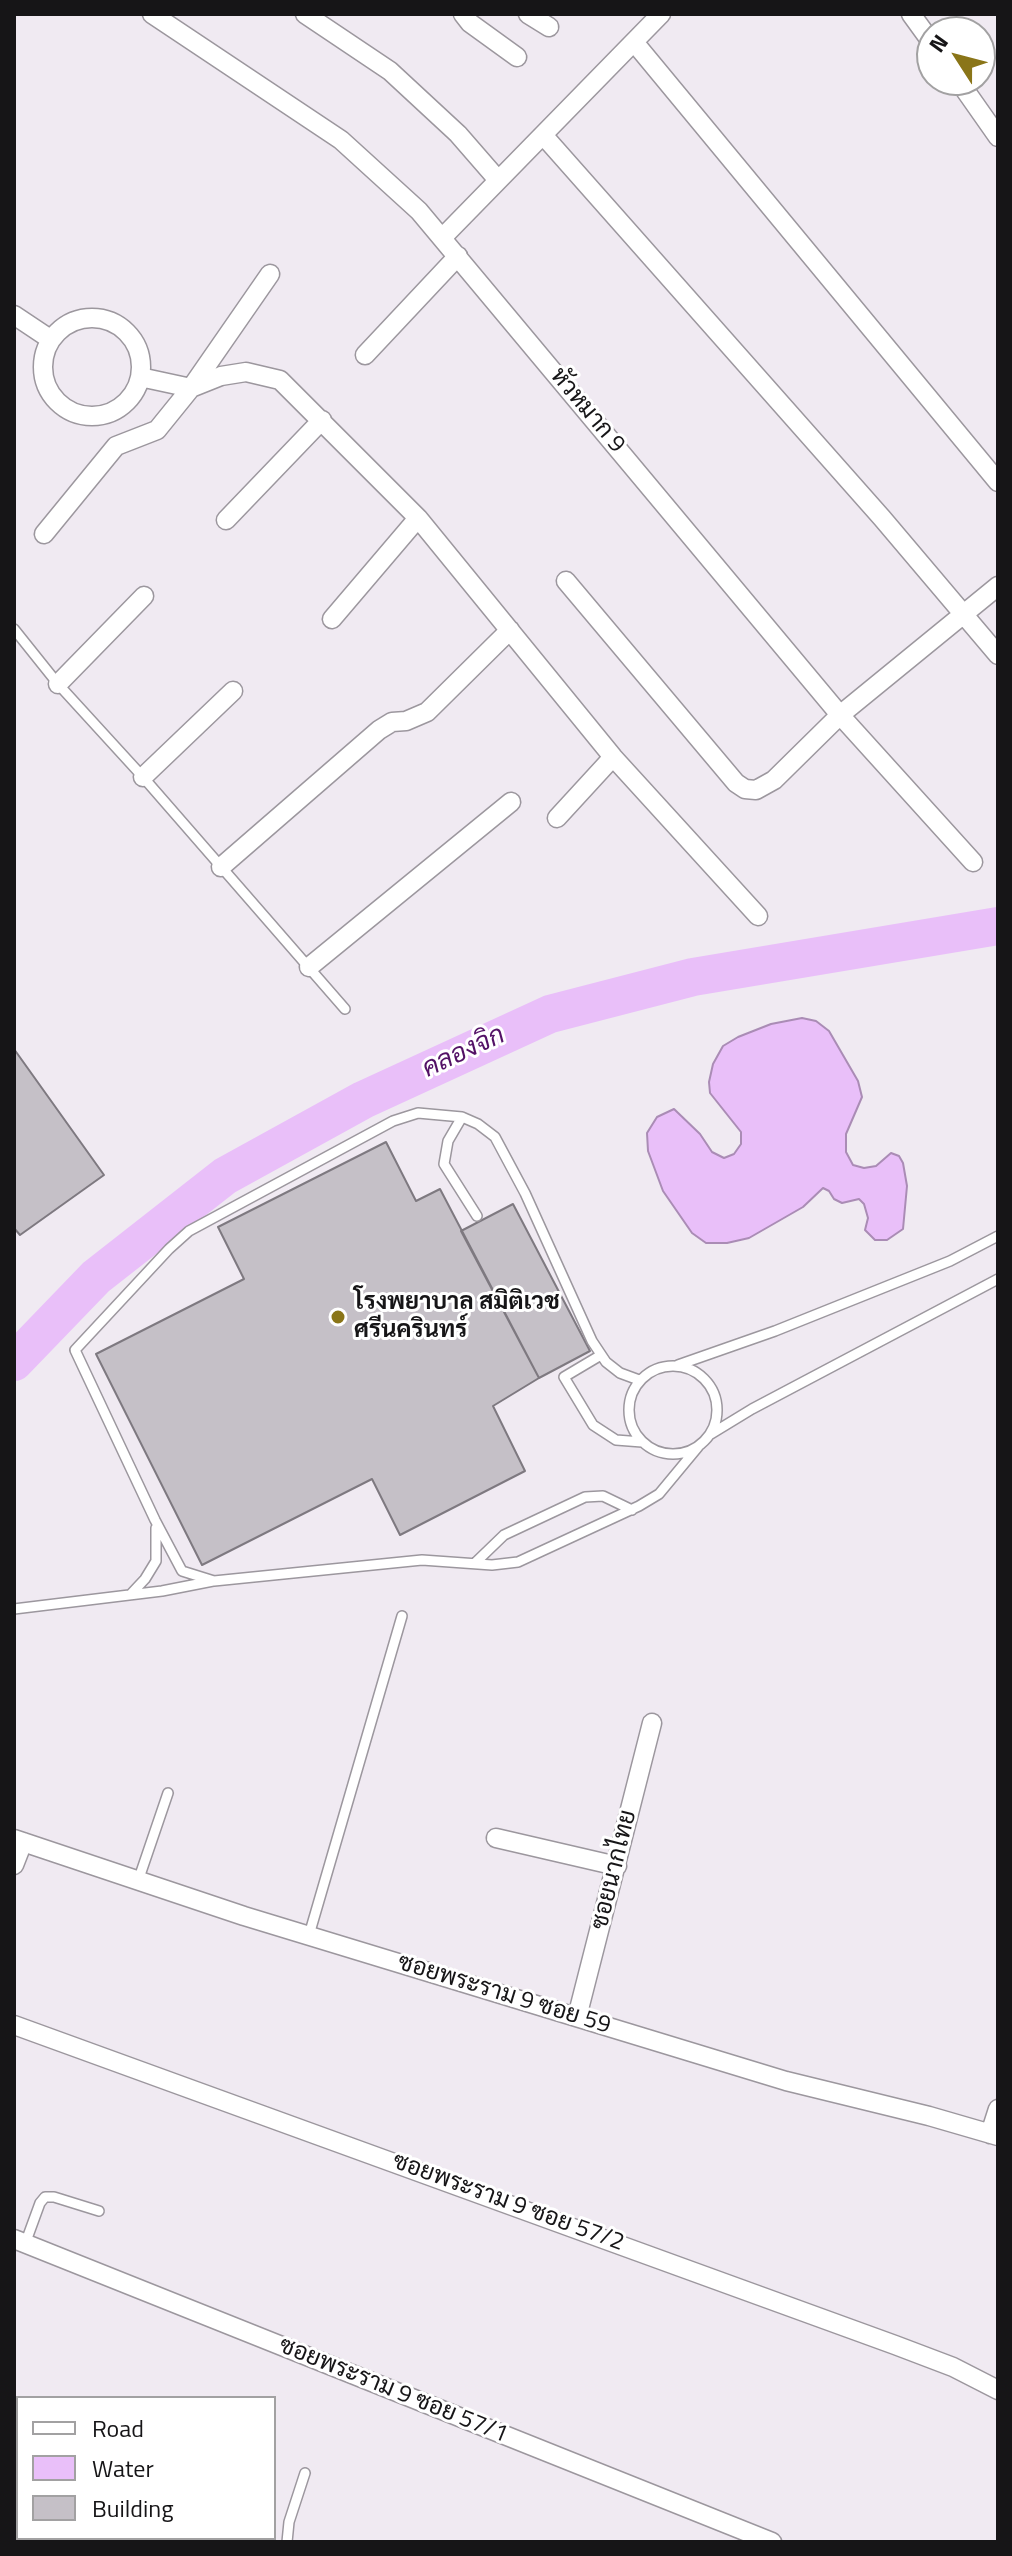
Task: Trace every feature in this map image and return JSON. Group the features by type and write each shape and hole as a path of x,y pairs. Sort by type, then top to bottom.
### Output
{"street":[{"name":"หัวหมาก 9","path":"152,14 341,140 419,211 840,715 973,862"},
{"path":"305,14 390,71 458,134 498,180"},
{"path":"463,14 470,23 517,57"},
{"path":"528,14 549,27"},
{"path":"442,238 661,14"},
{"path":"634,42 998,482"},
{"path":"969,96 998,137"},
{"path":"543,135 882,518 998,655"},
{"path":"365,355 458,256"},
{"path":"44,534 116,446 157,430 191,388 270,274"},
{"path":"14,315 50,339"},
{"path":"94,317 110,320 125,329 135,342 141,358 140,377 130,398 111,413 96,417 80,415 65,409 53,399 45,385 42,369 44,354 50,339 62,327 77,319 94,317"},
{"path":"140,377 191,388 221,376 246,372 280,380 418,518 613,757 758,916"},
{"path":"226,520 322,420"},
{"path":"332,619 418,518"},
{"path":"566,581 736,783 745,789 756,790 774,780 840,715 998,586"},
{"path":"58,684 144,596"},
{"path":"221,867 379,730 392,722 406,721 427,712 510,630"},
{"path":"143,777 233,691"},
{"path":"557,818 613,757"},
{"path":"309,967 511,802"},
{"name":"ซอยนากไทย","path":"577,2017 652,1723"},
{"path":"496,1838 617,1866"},
{"path":"14,1865 19,1841"},
{"name":"ซอยพระราม 9 ซอย 59","path":"19,1841 138,1882 786,2081 994,2135"},
{"name":"ซอยพระราม 9 ซอย 57/2","path":"14,2025 737,2286 953,2367 998,2390"},
{"path":"994,2135 998,2109"},
{"name":"ซอยพระราม 9 ซอย 57/1","path":"20,2241 772,2542"}],"lane":[{"path":"14,629 58,684 345,1009"},
{"path":"214,1581 182,1571 75,1350 189,1231 393,1121 418,1113 462,1117 495,1137 525,1193 592,1341 601,1355 620,1373 639,1380"},
{"path":"462,1117 448,1141 444,1164 477,1216"},
{"path":"698,1447 684,1453 669,1454 654,1450 633,1431 628,1405 639,1380 650,1371 678,1365 775,1331 950,1261 998,1236"},
{"path":"14,1609 214,1581 422,1560 518,1562 632,1510 659,1494 711,1434 752,1409 998,1279"},
{"path":"601,1355 564,1377 593,1425 616,1440 642,1442"},
{"path":"678,1365 692,1369 705,1378 713,1390 718,1405 711,1434"},
{"path":"475,1563 504,1535 585,1497 603,1496 632,1510"},
{"path":"130,1595 156,1561 155,1520"},
{"path":"309,1935 402,1616"},
{"path":"138,1882 168,1793"},
{"path":"20,2241 45,2197 99,2211"},
{"path":"287,2542 289,2522 305,2473"}],"water":[{"path":"802,1018 816,1021 829,1031 858,1081 862,1097 846,1134 846,1152 853,1165 864,1168 876,1166 891,1153 899,1156 903,1163 907,1186 903,1229 887,1240 875,1240 865,1230 868,1218 859,1199 842,1203 823,1188 803,1207 749,1238 727,1243 706,1243 692,1233 663,1191 648,1151 647,1133 657,1117 674,1109 700,1134 712,1152 724,1158 734,1154 741,1144 741,1132 710,1093 713,1064 723,1046 738,1037 771,1024"}],"building":[{"path":"14,1049 104,1175 20,1235 14,1228"},
{"name":"โรงพยาบาล สมิติเวช ศรีนครินทร์","path":"386,1142 416,1201 440,1189 539,1378 493,1406 525,1471 400,1535 372,1479 202,1565 96,1354 244,1279 218,1227"},
{"path":"513,1204 590,1351 539,1378 461,1231"}],"waterway":[{"name":"คลองจิก","path":"14,1362 96,1277 225,1176 363,1100 550,1014 693,977 998,926"}],"place":[{"name":"โรงพยาบาล สมิติเวช ศรีนครินทร์","path":"338,1317"}]}
